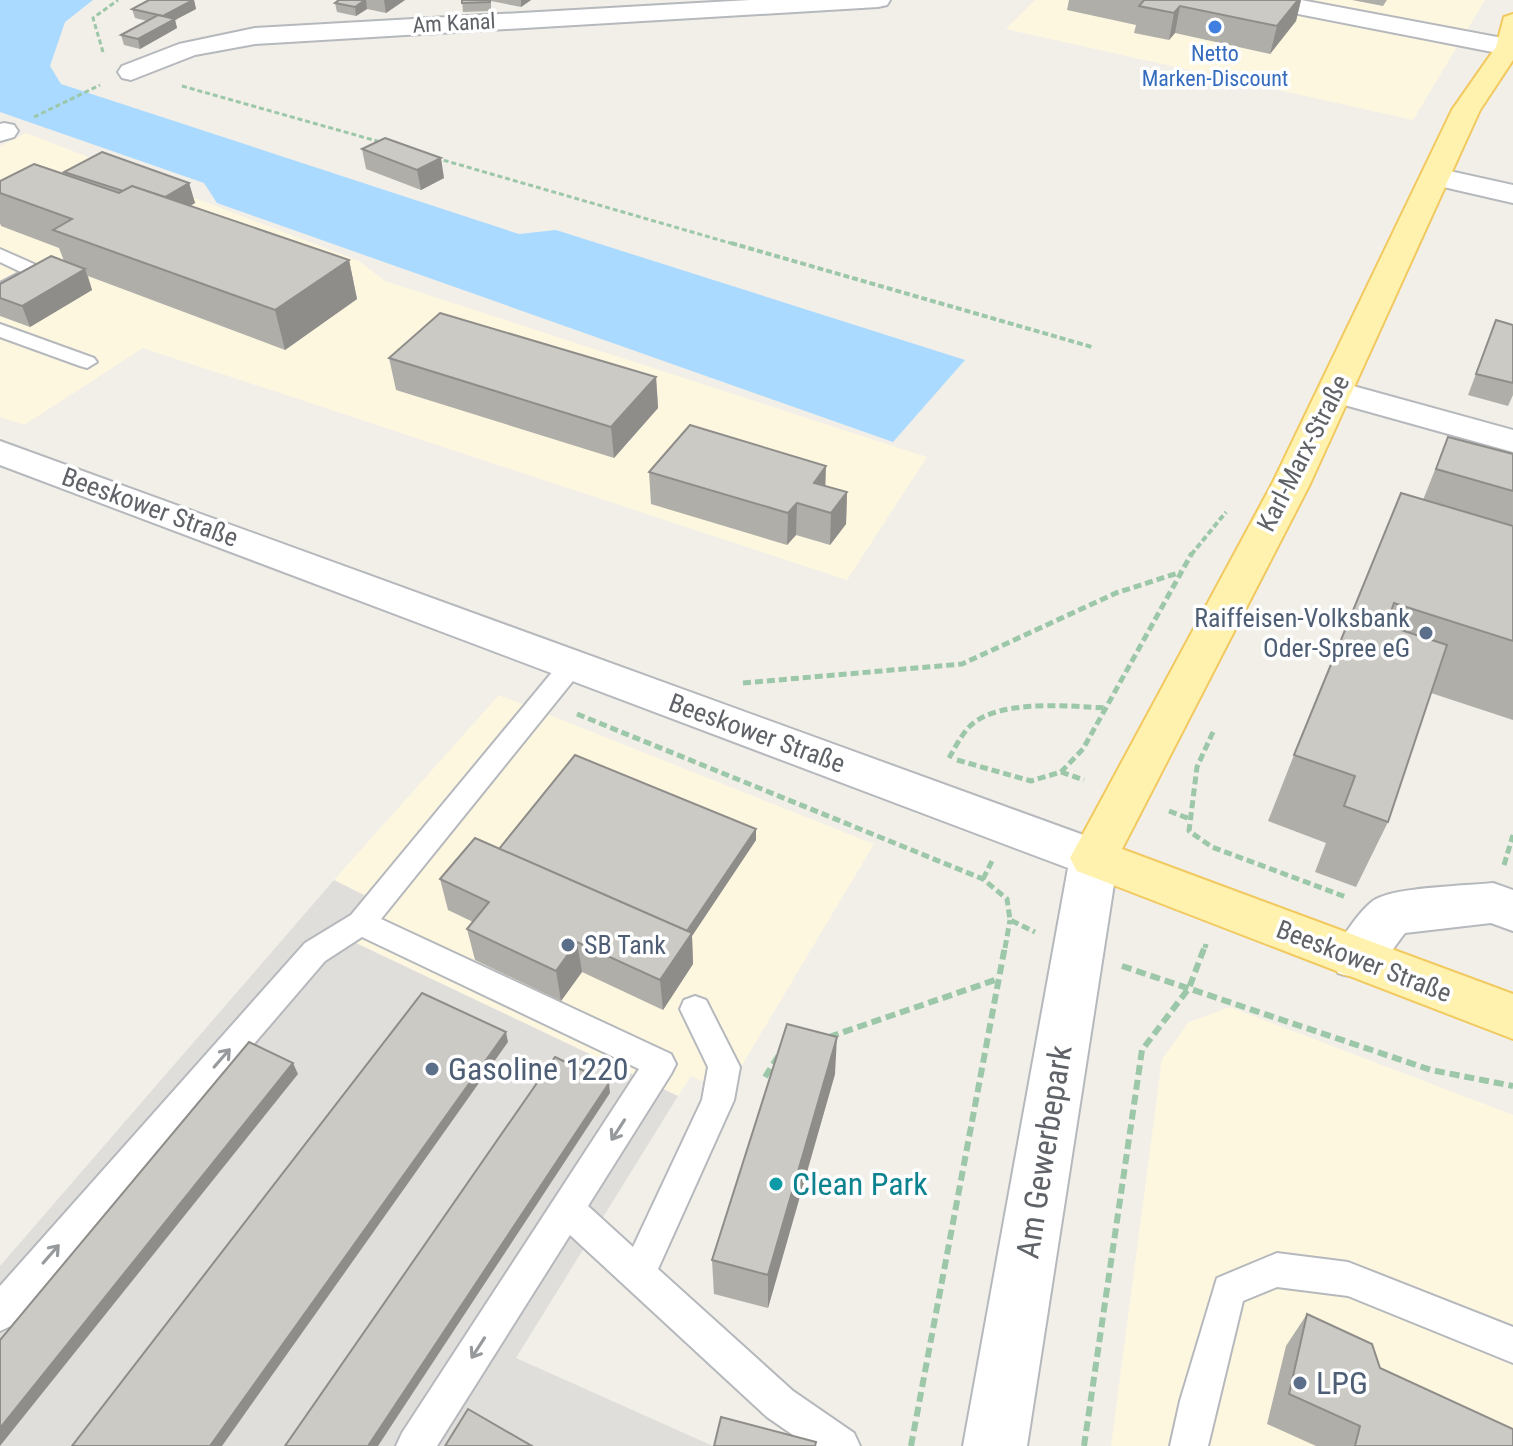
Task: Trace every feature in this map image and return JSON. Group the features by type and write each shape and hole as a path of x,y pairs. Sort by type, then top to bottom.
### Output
{"main road":[{"name":"Karl-Marx-Straße","path":"1094,858 1291,484 1466,110 1512,41"},
{"name":"Beeskower Straße","path":"1094,858 1513,1017"}],"street":[{"path":"412,25 447,0"},
{"name":"Am Kanal","path":"131,72 188,49 255,36 878,0"},
{"path":"1262,0 1512,41"},
{"name":"Am Kanal","path":"223,42 282,7"},
{"path":"1436,177 1513,194"},
{"path":"1335,392 1513,441"},
{"name":"Beeskower Straße","path":"0,452 1094,858"},
{"name":"Am Gewerbepark","path":"995,1446 1094,858"},
{"path":"1356,958 1391,914 1493,903 1513,911"}],"lane":[{"path":"0,255 36,272 0,291"},
{"path":"0,330 87,362"},
{"path":"0,1313 315,952 361,923 572,665"},
{"path":"361,923 660,1064 415,1446"},
{"path":"638,1274 718,1100 724,1067 695,1009"},
{"path":"567,1210 780,1404 841,1446"},
{"path":"1189,1446 1198,1401 1229,1290 1277,1270 1348,1279 1513,1345"}],"path":[{"path":"104,55 93,18 118,0"},
{"path":"131,72 394,146"},
{"path":"2,132 89,90"},
{"path":"424,154 1092,347"},
{"path":"1031,781 1061,772 1083,749 1197,544 1229,509"},
{"path":"735,684 962,664 1116,593 1182,572"},
{"path":"543,700 983,879 1007,899 1010,920 911,1446"},
{"path":"949,758 972,723 1007,709 1057,705 1106,708"},
{"path":"1190,819 1189,831 1212,847 1391,914"},
{"path":"1010,920 1078,951 1431,1070 1513,1086"},
{"path":"823,1039 999,979"},
{"path":"1084,1446 1142,1050 1189,988"},
{"path":"763,1079 779,1053 794,1048"}],"shaded area":[{"path":"1035,0 1485,0 1413,120 1006,29"},
{"path":"26,133 359,261 385,281 927,457 847,580 143,348 24,425 0,417 0,146"},
{"path":"499,695 874,844 726,1092 691,1076 678,1096 342,936 373,900 334,880"},
{"path":"334,880 374,900 343,937 678,1096 516,1358 713,1446 0,1446 0,1266"},
{"path":"1230,1007 1513,1115 1513,1446 1111,1446 1162,1059 1189,1022"}],"water":[{"path":"0,0 93,0 65,22 50,66 61,84 519,234 556,230 965,360 893,442 217,203 204,183 0,112"}],"building":[{"path":"149,0 193,0 163,16 132,9"},
{"path":"339,0 365,0 355,7 335,3"},
{"path":"462,0 490,0 490,2 462,3"},
{"path":"1144,0 1298,0 1277,26 1180,6 1174,13 1139,6"},
{"path":"158,15 175,19 138,39 121,35"},
{"path":"385,138 441,158 417,170 362,149"},
{"path":"102,152 189,183 165,197 132,186 123,191 64,172"},
{"path":"34,164 119,193 132,186 349,260 275,310 53,230 72,219 0,193 0,181"},
{"path":"51,256 85,269 22,306 0,298 0,284"},
{"path":"440,313 656,377 611,427 389,358"},
{"path":"1496,320 1513,325 1513,383 1476,374"},
{"path":"690,425 826,466 814,483 847,492 831,513 797,503 788,513 649,472"},
{"path":"1448,437 1513,454 1513,491 1436,469"},
{"path":"1401,493 1513,526 1513,641 1394,603 1386,625 1447,645 1388,822 1344,806 1355,776 1294,755"},
{"path":"575,755 756,829 687,931 499,849"},
{"path":"475,838 692,933 660,980 577,942 556,971 467,929 489,902 440,879"},
{"path":"422,993 506,1032 210,1446 72,1446"},
{"name":"Clean Park","path":"787,1024 837,1037 768,1275 712,1260"},
{"path":"249,1042 293,1063 0,1428 0,1340"},
{"path":"555,1057 609,1083 368,1446 285,1446"},
{"path":"1307,1314 1372,1344 1380,1368 1513,1429 1513,1446 1355,1446 1360,1426 1289,1394"},
{"path":"468,1409 532,1446 445,1446"},
{"path":"721,1417 816,1442 815,1446 714,1446"}],"place":[{"name":"Netto Marken-Discount","path":"1215,27"},
{"name":"Raiffeisen-Volksbank Oder-Spree eG","path":"1426,633"},
{"name":"SB Tank","path":"568,945"},
{"name":"Gasoline 1220","path":"432,1069"},
{"name":"Clean Park","path":"776,1184"},
{"name":"LPG","path":"1300,1383"}]}
